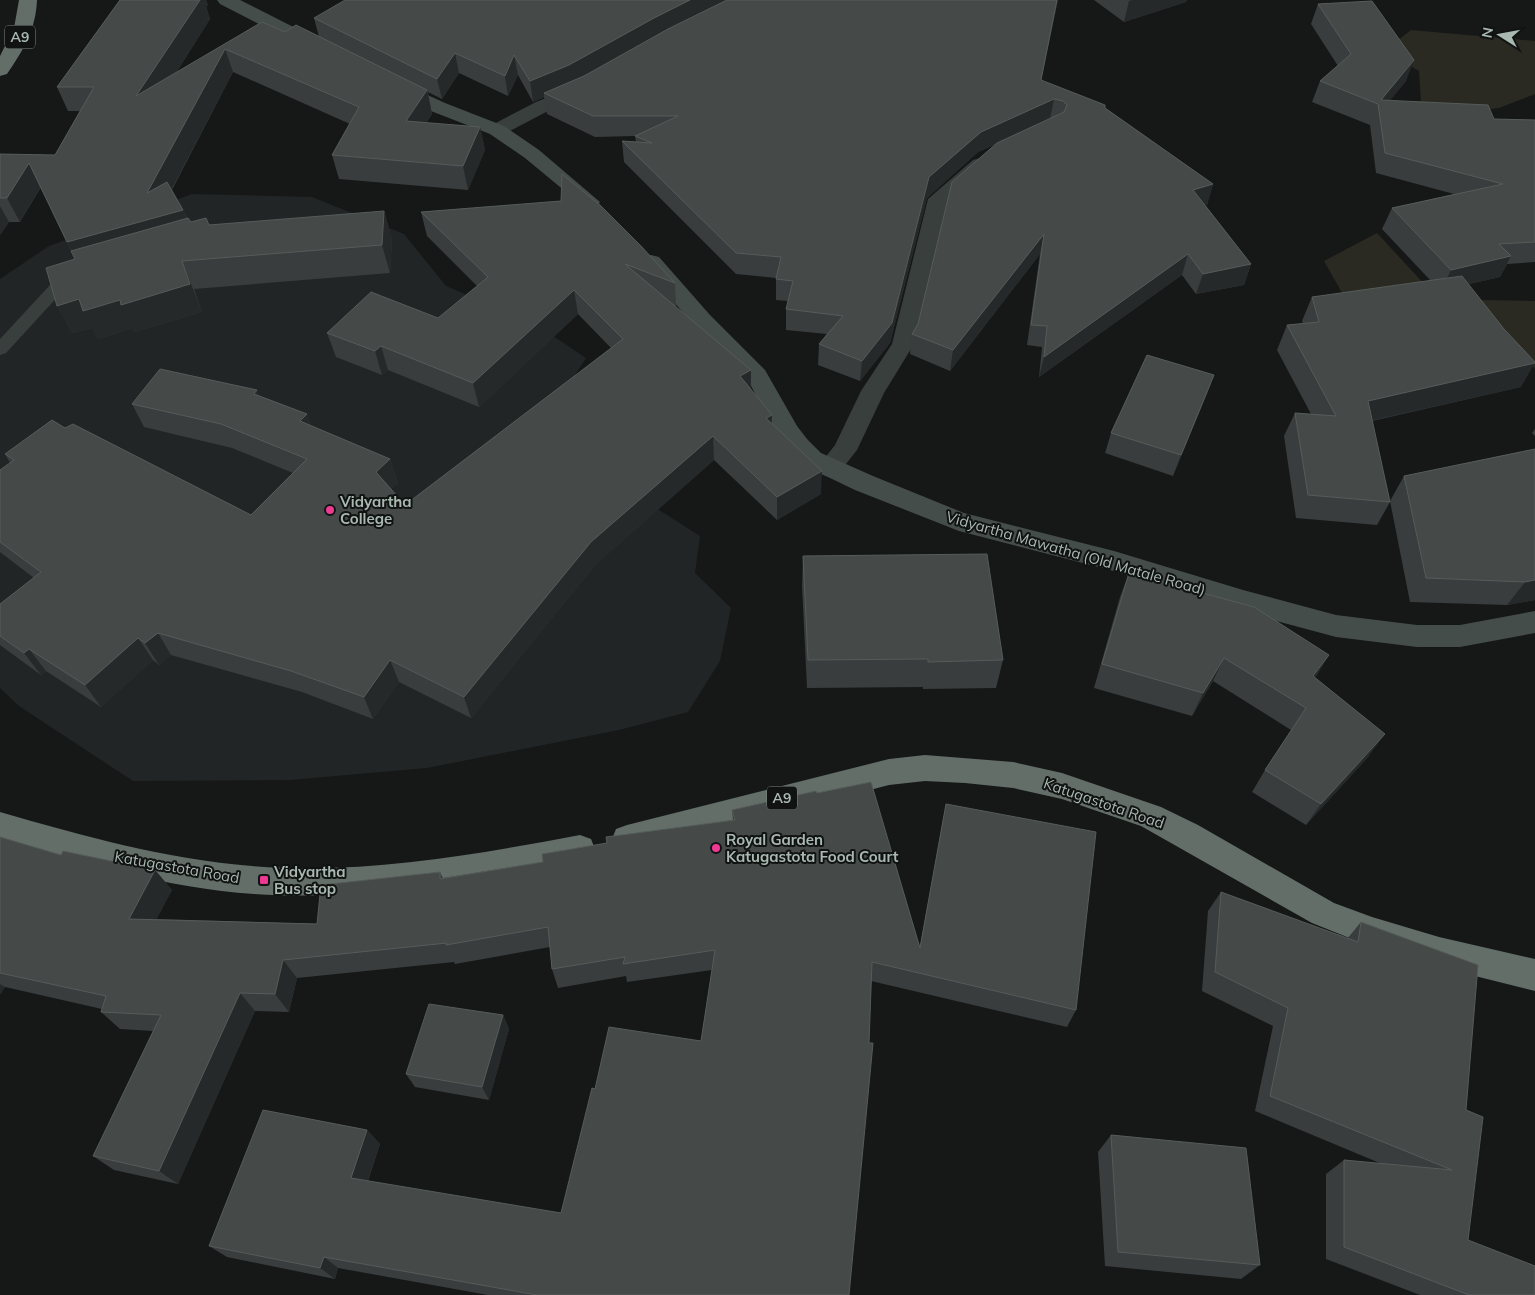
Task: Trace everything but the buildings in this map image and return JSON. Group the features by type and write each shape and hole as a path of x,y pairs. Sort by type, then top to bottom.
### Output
{"highway":[{"name":"A9","path":"0,70 24,31 28,14 28,0"},
{"name":"Katugastota Road","path":"0,825 143,864 208,875 264,880 340,880 425,875 506,864 596,846 889,772 926,768 965,770 1013,775 1062,786 1150,816 1188,835 1323,913 1372,932 1439,952 1535,975"}],"street":[{"path":"226,0 343,60"},
{"path":"378,78 438,106 497,130 576,189 602,214"},
{"path":"497,130 596,82"},
{"path":"829,468 845,450 873,391 892,364 902,344 938,199 986,158 994,154"},
{"name":"Vidyartha Mawatha (Old Matale Road)","path":"634,246 757,376 770,396 787,431 798,445 812,459 829,468 959,521 1114,561 1243,601 1336,626 1417,636 1460,636 1535,622"}],"lane":[{"path":"0,348 68,276 88,271"}],"shaded area":[{"path":"1411,30 1535,41 1535,94 1499,108 1422,117 1419,71 1384,51"},
{"name":"Vidyartha College","path":"192,194 312,197 404,234 446,286 535,324 586,358 547,419 620,485 700,536 695,573 731,608 720,661 688,712 619,730 427,768 290,780 133,781 19,706 0,688 0,279 49,246"},
{"path":"1377,233 1438,299 1350,307 1324,261"},
{"path":"1477,300 1535,301 1535,369"}],"place":[{"name":"Vidyartha College","path":"330,510"},
{"name":"Royal Garden Katugastota Food Court","path":"716,848"},
{"name":"Vidyartha Bus stop","path":"264,880"}]}
